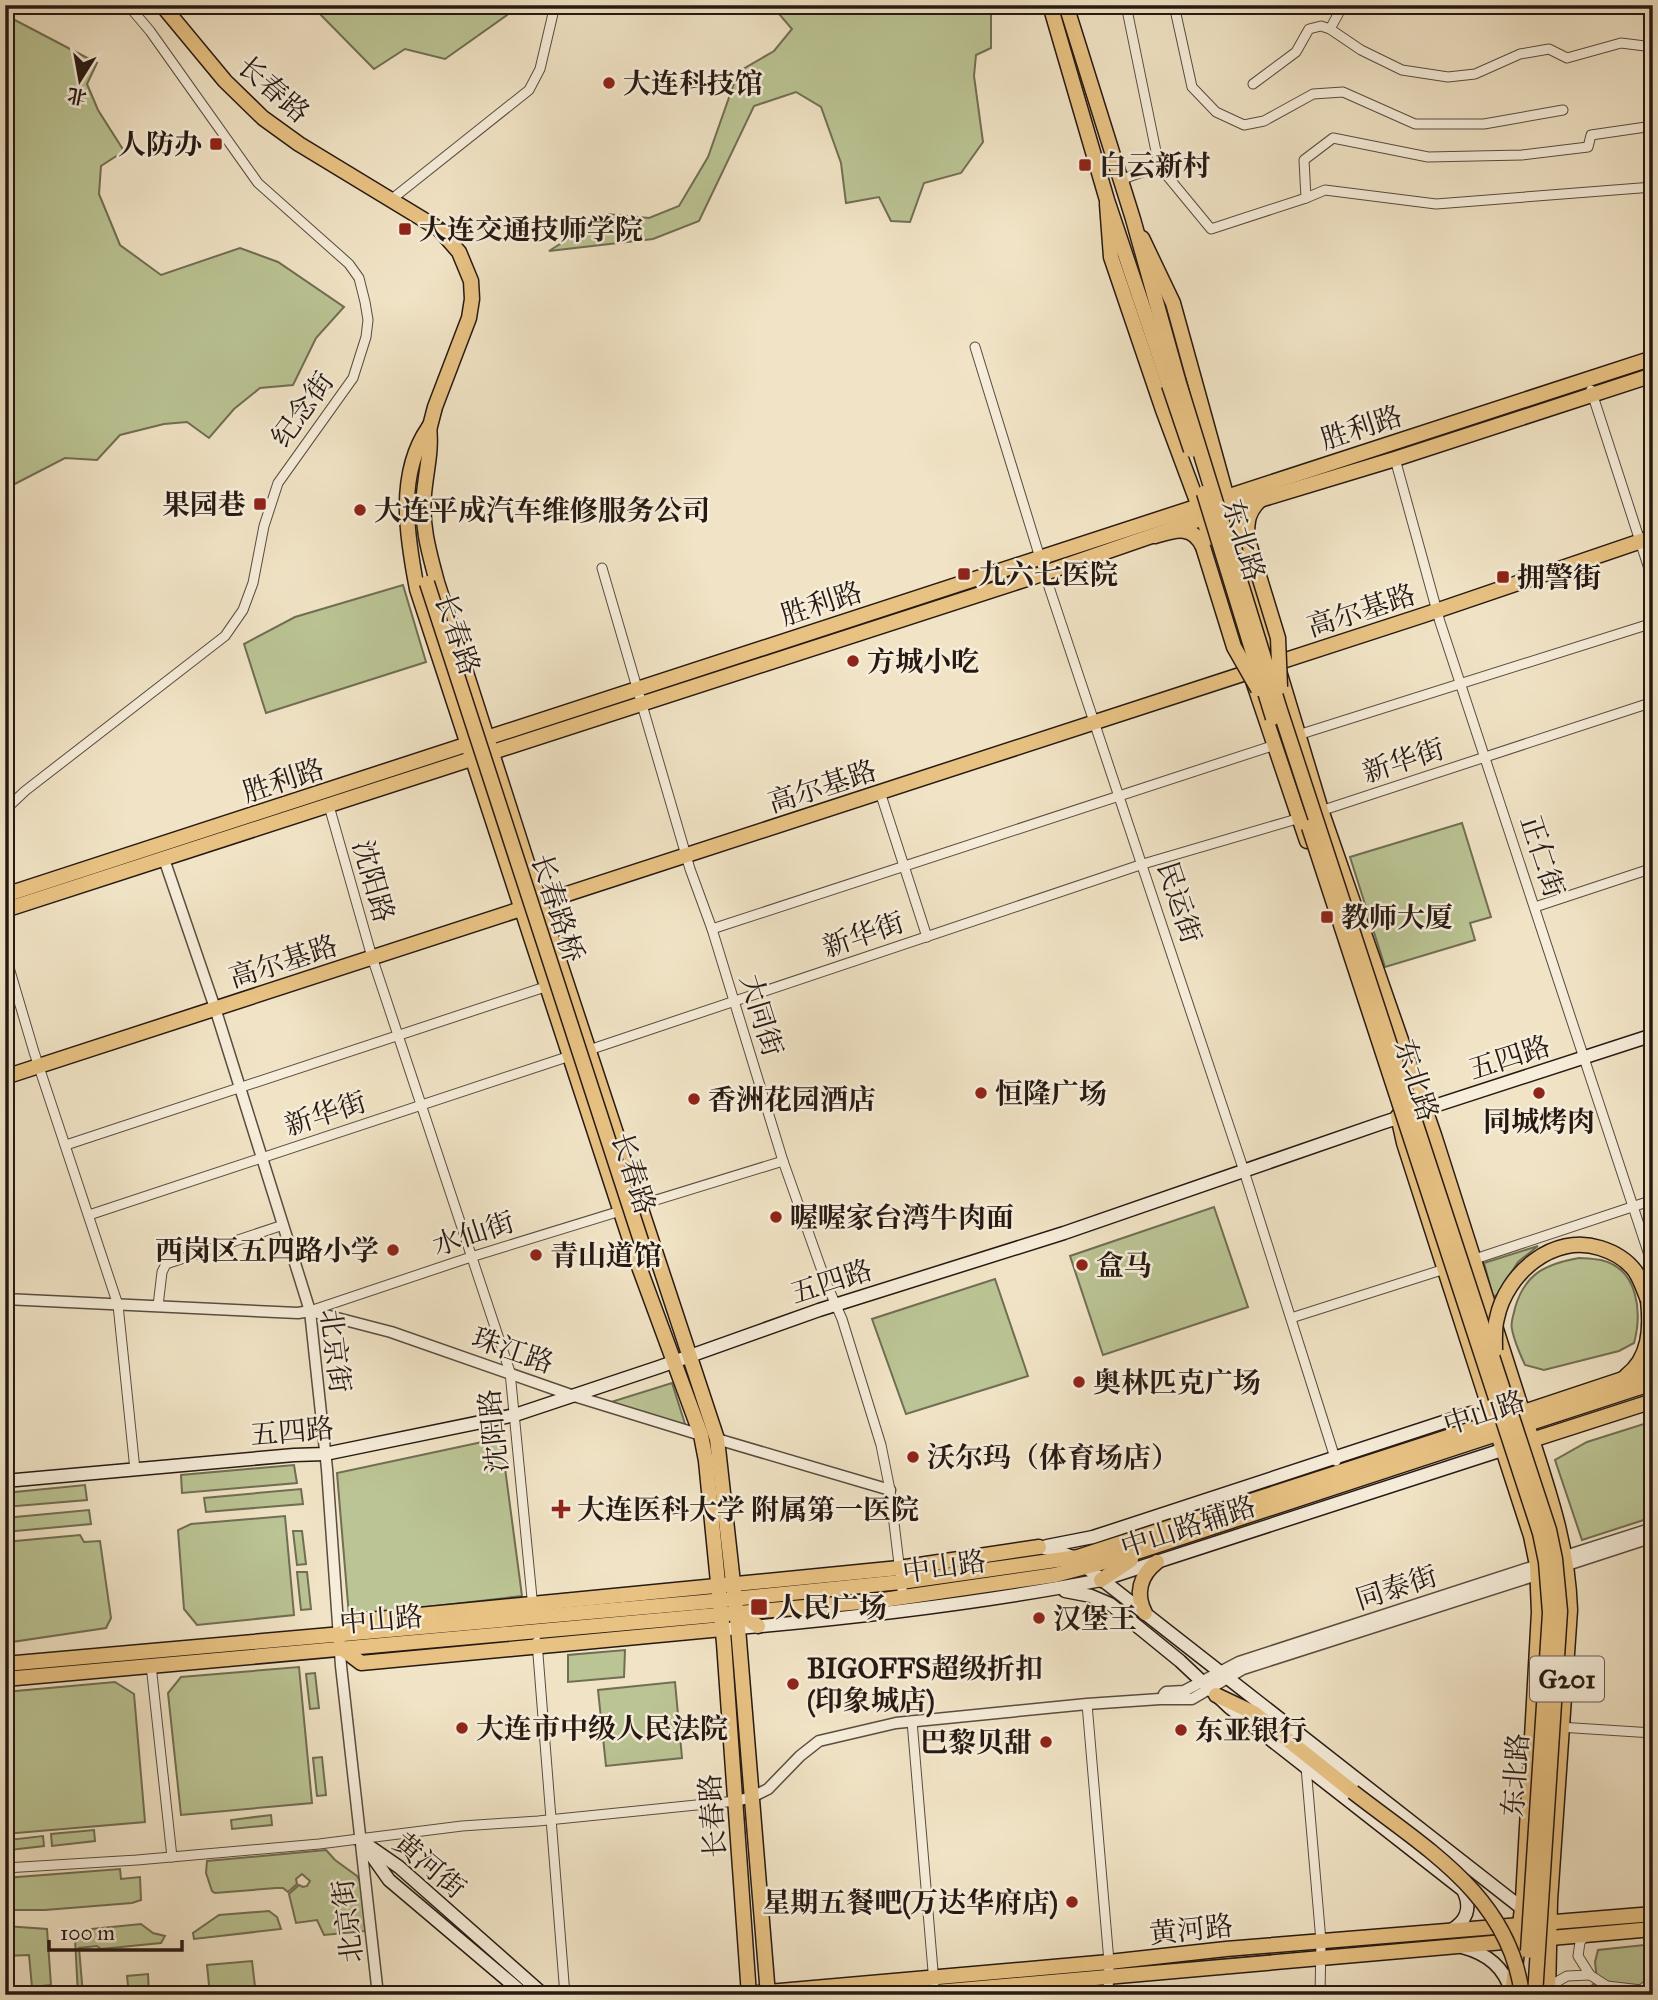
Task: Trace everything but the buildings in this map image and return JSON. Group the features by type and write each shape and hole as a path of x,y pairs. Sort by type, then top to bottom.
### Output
{"main road":[{"name":"长春路","path":"162,5 225,81 263,118 299,144 392,198 439,229 452,241 466,264 471,281 470,318 429,427 417,476 415,513 418,547 426,583"},
{"name":"东北路","path":"1050,5 1107,200 1174,382 1544,1552 1550,1613 1524,1995"},
{"name":"东北路","path":"1066,5 1133,219 1174,382"},
{"name":"东北路","path":"1107,200 1111,257 1163,410 1202,513 1250,672 1399,1119 1404,1143 1531,1536 1537,1570 1539,1624 1524,1884 1513,1995"},
{"name":"东北路","path":"1133,219 1173,303 1228,503 1321,810 1425,1110 1560,1529 1566,1560 1570,1637 1544,1992"},
{"name":"胜利路","path":"5,895 491,746 640,706 1044,565 1202,513 1586,377 1653,358"},
{"name":"胜利路","path":"1228,503 1260,500 1653,375"},
{"name":"长春路","path":"429,427 431,442 424,496 425,538 540,903 718,1439 738,1628 768,1993"},
{"name":"长春路","path":"429,427 417,448 407,498 408,541 417,589 621,1212 701,1434 720,1607 736,1801 744,1994"},
{"path":"1260,500 1247,518 1247,537 1278,638 1276,711"},
{"name":"胜利路","path":"491,746 636,691 1044,565 1155,536 1202,513"},
{"path":"1155,536 1188,531 1199,537 1234,647 1276,711"},
{"name":"高尔基路","path":"5,1077 1437,611 1646,539"},
{"name":"长春路桥","path":"426,583 643,1247"},
{"name":"东北路","path":"1276,711 1496,1362 1549,1530 1559,1598 1559,1636 1544,1992"},
{"name":"胜利路","path":"5,910 329,806 471,752"},
{"name":"五四路","path":"5,1481 325,1454 515,1415 836,1305 1064,1233 1653,1035"},
{"path":"1496,1362 1497,1318 1513,1282 1539,1256 1556,1248 1574,1244 1593,1245 1610,1251 1634,1270 1648,1300 1650,1325 1645,1350 1632,1371 1620,1380"},
{"path":"643,1247 667,1289"},
{"path":"643,1247 650,1295"},
{"name":"中山路","path":"735,1598 903,1597 1086,1568 1525,1418 1620,1380 1653,1370"},
{"name":"中山路","path":"1525,1418 1653,1383"},
{"name":"中山路辅路","path":"720,1607 738,1628 909,1612 1101,1580 1653,1401"},
{"name":"中山路辅路","path":"1040,1547 1093,1537 1471,1413 1496,1428"},
{"name":"中山路","path":"5,1664 340,1641 534,1617 720,1607 735,1598 900,1575 1073,1558 1340,1472 1496,1428"},
{"path":"758,1626 735,1598 753,1583 900,1575 1040,1547 1073,1558 1548,1928"},
{"path":"1101,1580 1146,1549"},
{"path":"1144,1614 1140,1604 1140,1586 1148,1569 1157,1562"},
{"path":"1051,1590 1072,1591 1110,1604 1306,1767 1463,1890 1467,1899 1466,1916 1458,1927 1449,1931"},
{"path":"720,1607 537,1647 361,1662 340,1641 358,1621 534,1617 720,1607"},
{"name":"中山路","path":"5,1679 321,1649 340,1641"},
{"path":"1210,1688 1254,1713 1453,1870 1484,1903 1509,1943 1524,1995"},
{"name":"黄河街","path":"360,1840 389,1880 522,1994"},
{"name":"黄河街","path":"360,1840 399,1867 544,1995"},
{"path":"1463,1890 1476,1872"},
{"path":"1499,1890 1515,1892 1524,1884 1552,1886"},
{"name":"黄河路","path":"902,1995 1518,1941 1548,1928 1653,1914"},
{"name":"黄河路","path":"744,1994 1520,1925 1586,1935 1653,1929"},
{"path":"1458,1946 1474,1950 1496,1964 1509,1983 1513,1995"}],"street":[{"name":"纪念街","path":"5,810 25,790 225,636 243,610 253,583 264,526 278,482 353,378 366,337 368,320 365,302 359,278 354,271 258,183 128,5"},
{"path":"392,198 529,90 540,69 555,5"},
{"path":"1126,5 1159,166 1211,229 1325,190 1436,204 1653,187"},
{"path":"1174,5 1192,88 1216,112 1244,125 1264,121 1313,94 1343,92 1415,124 1484,124 1563,110"},
{"path":"1329,29 1343,5"},
{"path":"1253,84 1296,52 1309,29 1321,26 1402,70 1448,77 1475,74 1520,54 1549,49 1566,58 1622,43 1653,47"},
{"path":"1306,198 1304,160 1333,138 1428,157 1522,155 1587,147 1591,135 1653,126"},
{"path":"1121,180 1159,166"},
{"name":"民运街","path":"975,347 1340,1472"},
{"path":"1586,377 1646,539 1653,581"},
{"name":"正仁街","path":"1395,459 1437,611 1653,1267"},
{"name":"大同街","path":"602,568 640,706 783,1161 842,1319 881,1445 890,1490 903,1597"},
{"path":"1298,735 1653,623"},
{"name":"新华街","path":"89,1214 1143,864 1300,818 1653,702"},
{"path":"712,929 1275,745"},
{"path":"880,792 928,937"},
{"name":"沈阳路","path":"329,806 372,957 510,1372 537,1647 565,1995"},
{"name":"北京街","path":"164,859 215,1008 310,1311 325,1454 341,1666 378,1995"},
{"path":"1535,907 1653,868"},
{"path":"5,954 118,1305 135,1470"},
{"path":"66,1145 548,986"},
{"name":"水仙街","path":"5,1299 298,1313 310,1311 471,1257 783,1161"},
{"path":"1291,1318 1653,1200"},
{"path":"158,1306 162,1272 166,1264 283,1224"},
{"name":"珠江路","path":"310,1311 391,1332 571,1395 701,1434"},
{"path":"718,1439 890,1490"},
{"name":"同泰街","path":"752,1797 768,1789 818,1741 912,1721 1160,1699 1166,1692 1210,1688 1239,1662 1537,1570 1653,1528"},
{"name":"同泰街","path":"1566,1560 1653,1537"},
{"path":"337,1614 358,1621"},
{"path":"321,1649 341,1666"},
{"path":"151,1665 172,1857"},
{"path":"1087,1704 1109,1962 1108,1995"},
{"path":"912,1721 935,1993"},
{"path":"1533,1725 1653,1733"},
{"path":"1306,1767 1321,1941 1320,1995"},
{"path":"5,1867 172,1857 360,1840 463,1826 552,1820 736,1801 752,1797"},
{"path":"1586,1935 1580,1942 1578,1956 1590,1975 1607,1990 1639,1992 1653,1980"},
{"path":"1544,1992 1567,1976 1590,1975"}],"green space":[{"path":"311,5 504,5 507,15 445,59 405,49 374,69"},
{"path":"763,5 989,5 991,48 976,55 974,76 983,142 961,173 924,183 910,222 891,221 879,197 846,203 841,163 821,107 796,92 754,106 699,221 653,239 549,251 607,214 649,218 679,206 708,157 738,72 774,51 792,29 780,15"},
{"path":"11,18 97,63 87,84 98,110 124,151 101,166 99,194 120,245 161,275 240,248 278,262 344,307 316,338 293,385 260,388 234,409 209,438 187,422 164,424 120,435 97,460 65,458 5,489 5,24"},
{"path":"403,585 426,662 266,713 244,644 295,617"},
{"path":"1462,823 1491,917 1470,923 1475,940 1385,967 1350,857"},
{"path":"1214,1207 1248,1307 1103,1355 1070,1256"},
{"path":"1538,1246 1518,1262 1493,1297 1484,1263"},
{"path":"1579,1258 1601,1260 1614,1265 1630,1282 1635,1294 1638,1319 1634,1343 1619,1351 1544,1370 1525,1365 1512,1327 1519,1296 1538,1272 1556,1263"},
{"path":"995,1279 1028,1376 906,1414 872,1319"},
{"path":"672,1383 686,1427 611,1402"},
{"path":"1653,1421 1653,1517 1582,1540 1555,1460 1587,1442"},
{"path":"501,1438 522,1596 349,1616 337,1473"},
{"path":"294,1465 297,1483 182,1493 181,1475"},
{"path":"85,1485 87,1500 5,1507 5,1493"},
{"path":"301,1489 303,1504 206,1512 204,1498"},
{"path":"89,1510 91,1524 5,1532 5,1518"},
{"path":"285,1516 294,1615 197,1625 184,1609 178,1530 191,1524"},
{"path":"293,1531 302,1531 306,1564 297,1565"},
{"path":"80,1535 84,1542 100,1541 111,1618 106,1628 5,1643 5,1542"},
{"path":"297,1572 307,1572 311,1609 301,1610"},
{"path":"625,1650 624,1677 568,1682 568,1655"},
{"path":"299,1667 312,1803 181,1815 168,1693 181,1677"},
{"path":"315,1673 319,1708 310,1709 306,1674"},
{"path":"115,1682 134,1694 145,1822 5,1834 5,1692"},
{"path":"675,1682 682,1758 606,1766 598,1690"},
{"path":"322,1757 326,1795 317,1796 313,1758"},
{"path":"271,1815 272,1825 232,1829 231,1820"},
{"path":"94,1830 95,1841 52,1846 51,1834"},
{"path":"43,1836 44,1846 10,1850 8,1840"},
{"path":"326,1850 357,1876 362,1885 365,1931 324,1935 317,1920 296,1923 289,1894 299,1885 307,1886 310,1881 302,1874 296,1879 297,1884 288,1892 283,1888 276,1888 215,1893 206,1873 207,1861"},
{"path":"120,1869 121,1879 140,1877 141,1900 45,1910 5,1910 5,1878"},
{"path":"269,1911 277,1917 281,1929 194,1939 193,1933 219,1915"},
{"path":"141,1924 153,1933 165,1936 161,1943 101,1949 97,1946 79,1948 83,1995 78,1995 75,1938 82,1930"},
{"path":"5,1926 47,1929 51,1985 32,1987 29,1955 5,1956"},
{"path":"1653,1944 1653,1995 1564,1995 1589,1989 1597,1980 1595,1962 1598,1950"},
{"path":"252,1961 256,1995 210,1995 207,1965"},
{"path":"148,1974 149,1995 129,1995 127,1976"}],"place":[{"name":"大连科技馆","path":"609,83"},
{"name":"人防办","path":"216,144"},
{"name":"白云新村","path":"1085,165"},
{"name":"大连交通技师学院","path":"405,229"},
{"name":"果园巷","path":"260,504"},
{"name":"大连平成汽车维修服务公司","path":"360,510"},
{"name":"九六七医院","path":"964,574"},
{"name":"拥警街","path":"1503,577"},
{"name":"方城小吃","path":"853,661"},
{"name":"教师大厦","path":"1327,917"},
{"name":"恒隆广场","path":"981,1093"},
{"name":"同城烤肉","path":"1539,1093"},
{"name":"香洲花园酒店","path":"694,1099"},
{"name":"喔喔家台湾牛肉面","path":"776,1217"},
{"name":"西岗区五四路小学","path":"393,1250"},
{"name":"青山道馆","path":"536,1255"},
{"name":"盒马","path":"1082,1265"},
{"name":"奥林匹克广场","path":"1079,1382"},
{"name":"沃尔玛（体育场店）","path":"913,1457"},
{"name":"大连医科大学 附属第一医院","path":"561,1509"},
{"name":"人民广场","path":"759,1607"},
{"name":"汉堡王","path":"1039,1618"},
{"name":"BIGOFFS超级折扣 (印象城店)","path":"793,1684"},
{"name":"大连市中级人民法院","path":"462,1728"},
{"name":"东亚银行","path":"1181,1730"},
{"name":"巴黎贝甜","path":"1046,1742"},
{"name":"星期五餐吧(万达华府店)","path":"1072,1902"}]}
